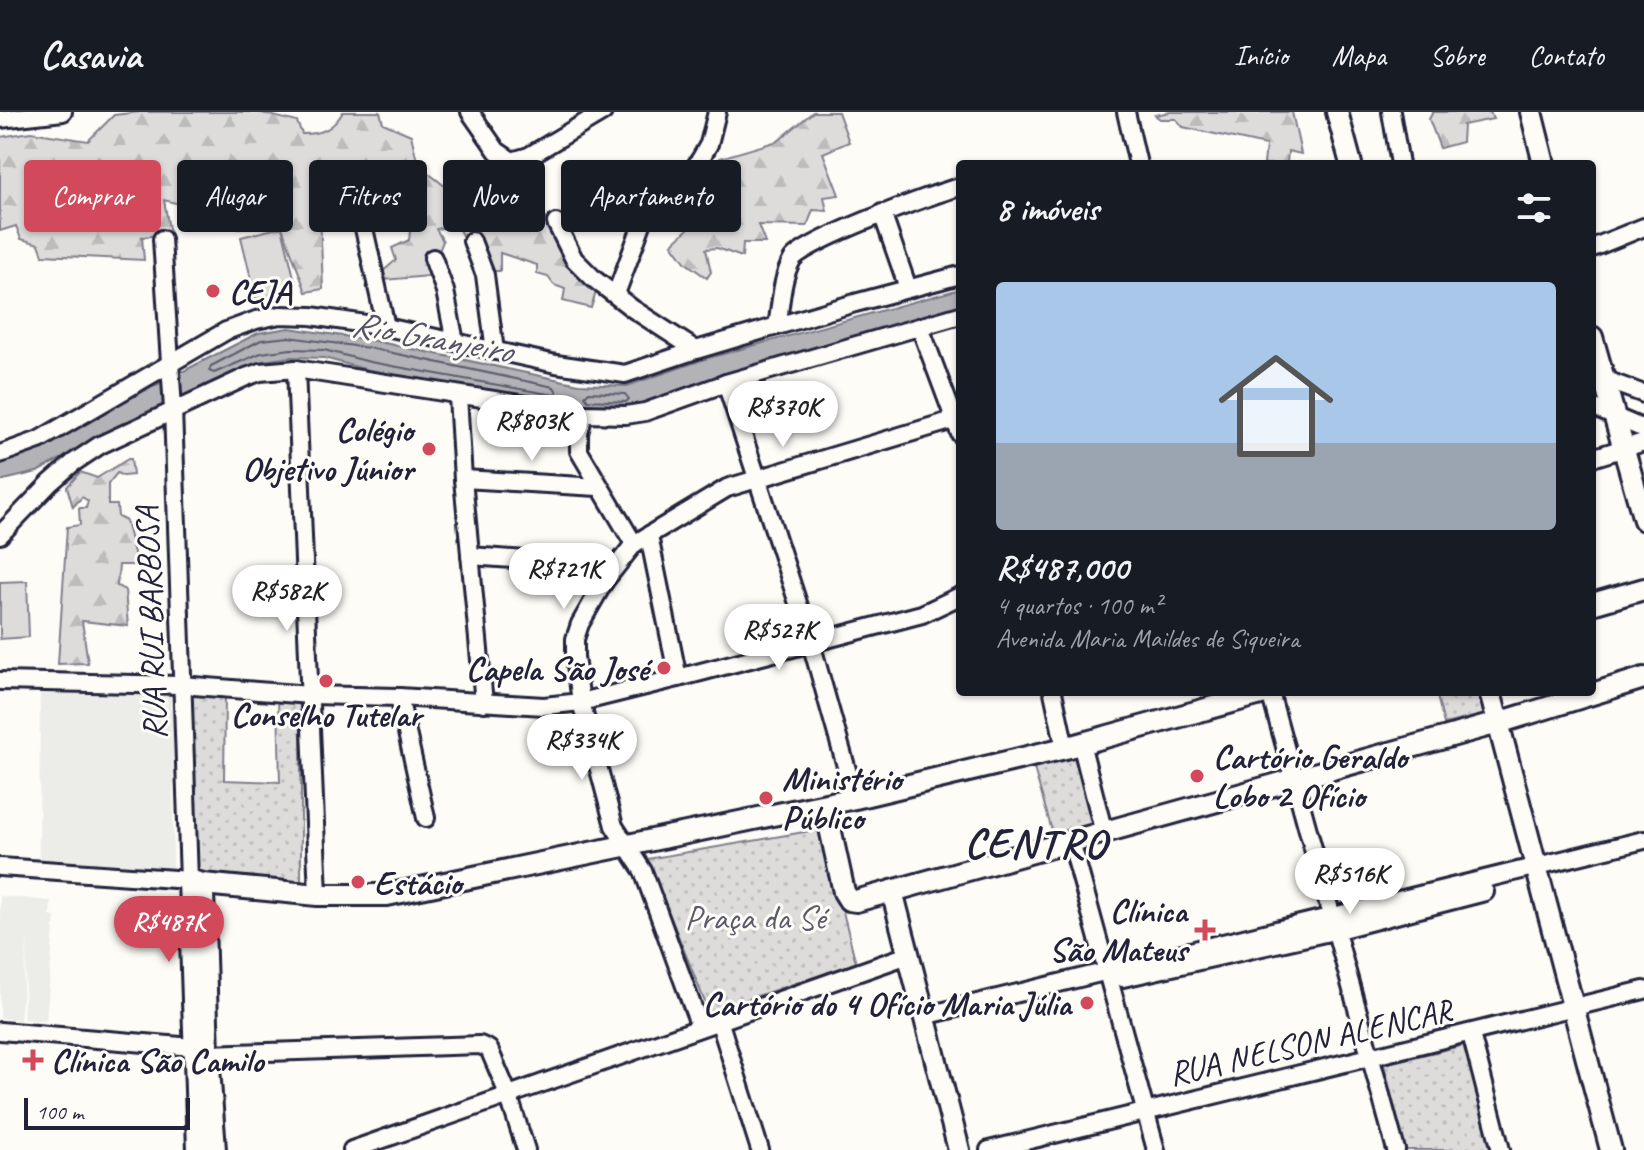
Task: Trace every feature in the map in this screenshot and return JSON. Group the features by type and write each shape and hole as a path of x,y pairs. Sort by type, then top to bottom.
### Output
{"main road":[{"path":"1337,112 1350,160"},
{"path":"1531,112 1543,160"},
{"path":"1598,378 1614,416 1634,445 1644,520"},
{"path":"1596,603 1644,589"},
{"path":"1596,693 1644,678"},
{"path":"198,1150 201,1051 196,882 318,895 387,895 825,805 1073,745 1254,696"},
{"path":"1491,696 1611,1150"},
{"path":"825,805 844,892 849,900 856,901 1586,696"},
{"path":"892,891 959,1150"},
{"path":"201,1051 215,1150"}],"street":[{"path":"0,119 63,112"},
{"path":"470,112 497,151 512,161 529,156 603,112"},
{"path":"616,294 645,216 688,177 709,144 717,112"},
{"path":"1126,112 1137,160"},
{"path":"1391,112 1399,160"},
{"path":"777,326 786,277 796,255 882,213 956,188"},
{"path":"882,213 908,288"},
{"path":"556,223 574,259 594,279 696,350"},
{"path":"1596,246 1644,227"},
{"path":"365,232 386,327"},
{"name":"RUA RUI BARBOSA","path":"162,239 173,409 181,685 196,882"},
{"path":"472,241 485,275 495,351"},
{"path":"433,258 445,291 455,342"},
{"path":"0,454 39,440 226,331 280,315 311,316 386,327 556,364 625,374 777,326 956,276"},
{"path":"0,535 50,483 85,454 173,409 260,372 296,369 584,414 626,415 645,412 726,383 956,316"},
{"path":"920,327 956,419"},
{"path":"296,369 318,895"},
{"path":"1598,378 1644,394"},
{"path":"726,383 811,643 855,798"},
{"path":"458,396 484,703"},
{"path":"1596,409 1644,429"},
{"path":"584,414 579,433 579,451 598,487 641,540 678,678"},
{"path":"700,1027 643,871 614,826 581,702 575,639 580,624 604,582 641,540 727,488 956,425"},
{"path":"1596,457 1634,445"},
{"path":"463,479 598,487"},
{"path":"470,556 568,563 604,582"},
{"path":"0,681 181,685 310,695 544,706 581,702 922,614 956,598"},
{"path":"1055,696 1104,833"},
{"path":"1270,696 1396,1150"},
{"path":"399,697 426,818"},
{"path":"1610,854 1644,840"},
{"path":"1071,841 1156,1150"},
{"path":"926,1021 1610,854 1644,850"},
{"path":"0,867 196,882"},
{"path":"352,1150 908,955"},
{"name":"RUA NELSON ALENCAR","path":"989,1150 1644,990"},
{"path":"719,1020 760,1150"},
{"path":"0,1031 201,1051 473,1045 489,1049 526,1150"},
{"path":"1471,1034 1501,1150"}],"shaded area":[{"path":"40,691 174,693 173,868 39,866"},
{"path":"0,896 51,901 50,916 55,917 46,1021 23,1019 28,935 20,1020 0,1018"}],"green space":[{"path":"140,112 258,112 297,122 302,134 326,129 343,112 380,112 383,123 411,135 417,160 309,160 309,232 321,232 323,289 306,292 284,232 293,232 293,160 177,160 177,203 164,200 170,234 142,237 144,260 43,255 39,244 21,239 16,226 0,231 0,137 31,132 88,141 114,115"},
{"path":"813,112 838,112 849,142 823,153 839,195 824,197 827,211 813,210 807,226 758,225 765,243 743,243 742,257 717,248 706,249 711,272 707,278 686,263 672,244 685,232 741,232 741,160 719,160 778,141"},
{"path":"1170,112 1292,112 1301,154 1288,151 1287,160 1264,160 1266,145 1183,127 1176,119 1160,119 1155,115"},
{"path":"1433,112 1490,112 1493,119 1463,125 1462,142 1440,148 1429,119"},
{"path":"427,172 443,185 443,228 436,229 443,241 429,276 384,280 382,272 396,260 392,248 409,240 410,232 427,232"},
{"path":"545,219 549,229 600,289 597,289 591,308 563,301 565,289 554,285 548,277 537,274 537,265 500,253 500,271 481,271 460,232 545,232"},
{"path":"262,232 283,232 297,290 256,299 241,237"},
{"path":"131,459 133,475 117,473 108,484 108,505 117,505 118,517 126,521 137,565 119,565 117,586 125,590 128,626 82,621 88,663 58,664 67,527 80,525 79,508 86,508 88,501 82,497 73,507 67,487 80,472 97,478"},
{"path":"27,581 29,637 0,639 0,582"},
{"path":"186,695 225,695 224,780 280,782 278,699 301,700 301,884 193,877"},
{"path":"1437,696 1485,696 1490,713 1444,724"},
{"path":"1073,753 1095,829 1055,841 1033,765"},
{"name":"Praça da Sé","path":"822,829 856,963 709,1012 647,859"},
{"path":"1465,1045 1492,1150 1405,1150 1384,1064"}],"water":[{"path":"956,290 956,310 633,409 615,411 546,402 368,370 324,358 291,357 262,361 130,421 37,472 0,481 0,462 258,333 289,328 370,340 579,384 627,386 705,359"}],"place":[{"name":"CEJA","path":"213,291"},
{"name":"Colégio Objetivo Júnior","path":"429,449"},
{"name":"Capela São José","path":"664,668"},
{"name":"Conselho Tutelar","path":"326,681"},
{"name":"Cartório Geraldo Lobo 2 Ofício","path":"1197,776"},
{"name":"Ministério Público","path":"766,798"},
{"name":"Estácio","path":"358,882"},
{"name":"Clínica São Mateus","path":"1205,930"},
{"name":"Cartório do 4 Ofício Maria Júlia","path":"1087,1003"},
{"name":"Clínica São Camilo","path":"33,1060"}],"district":[{"name":"CENTRO","path":"1036,842"}],"water label":[{"name":"Rio Granjeiro","path":"432,336"}]}
